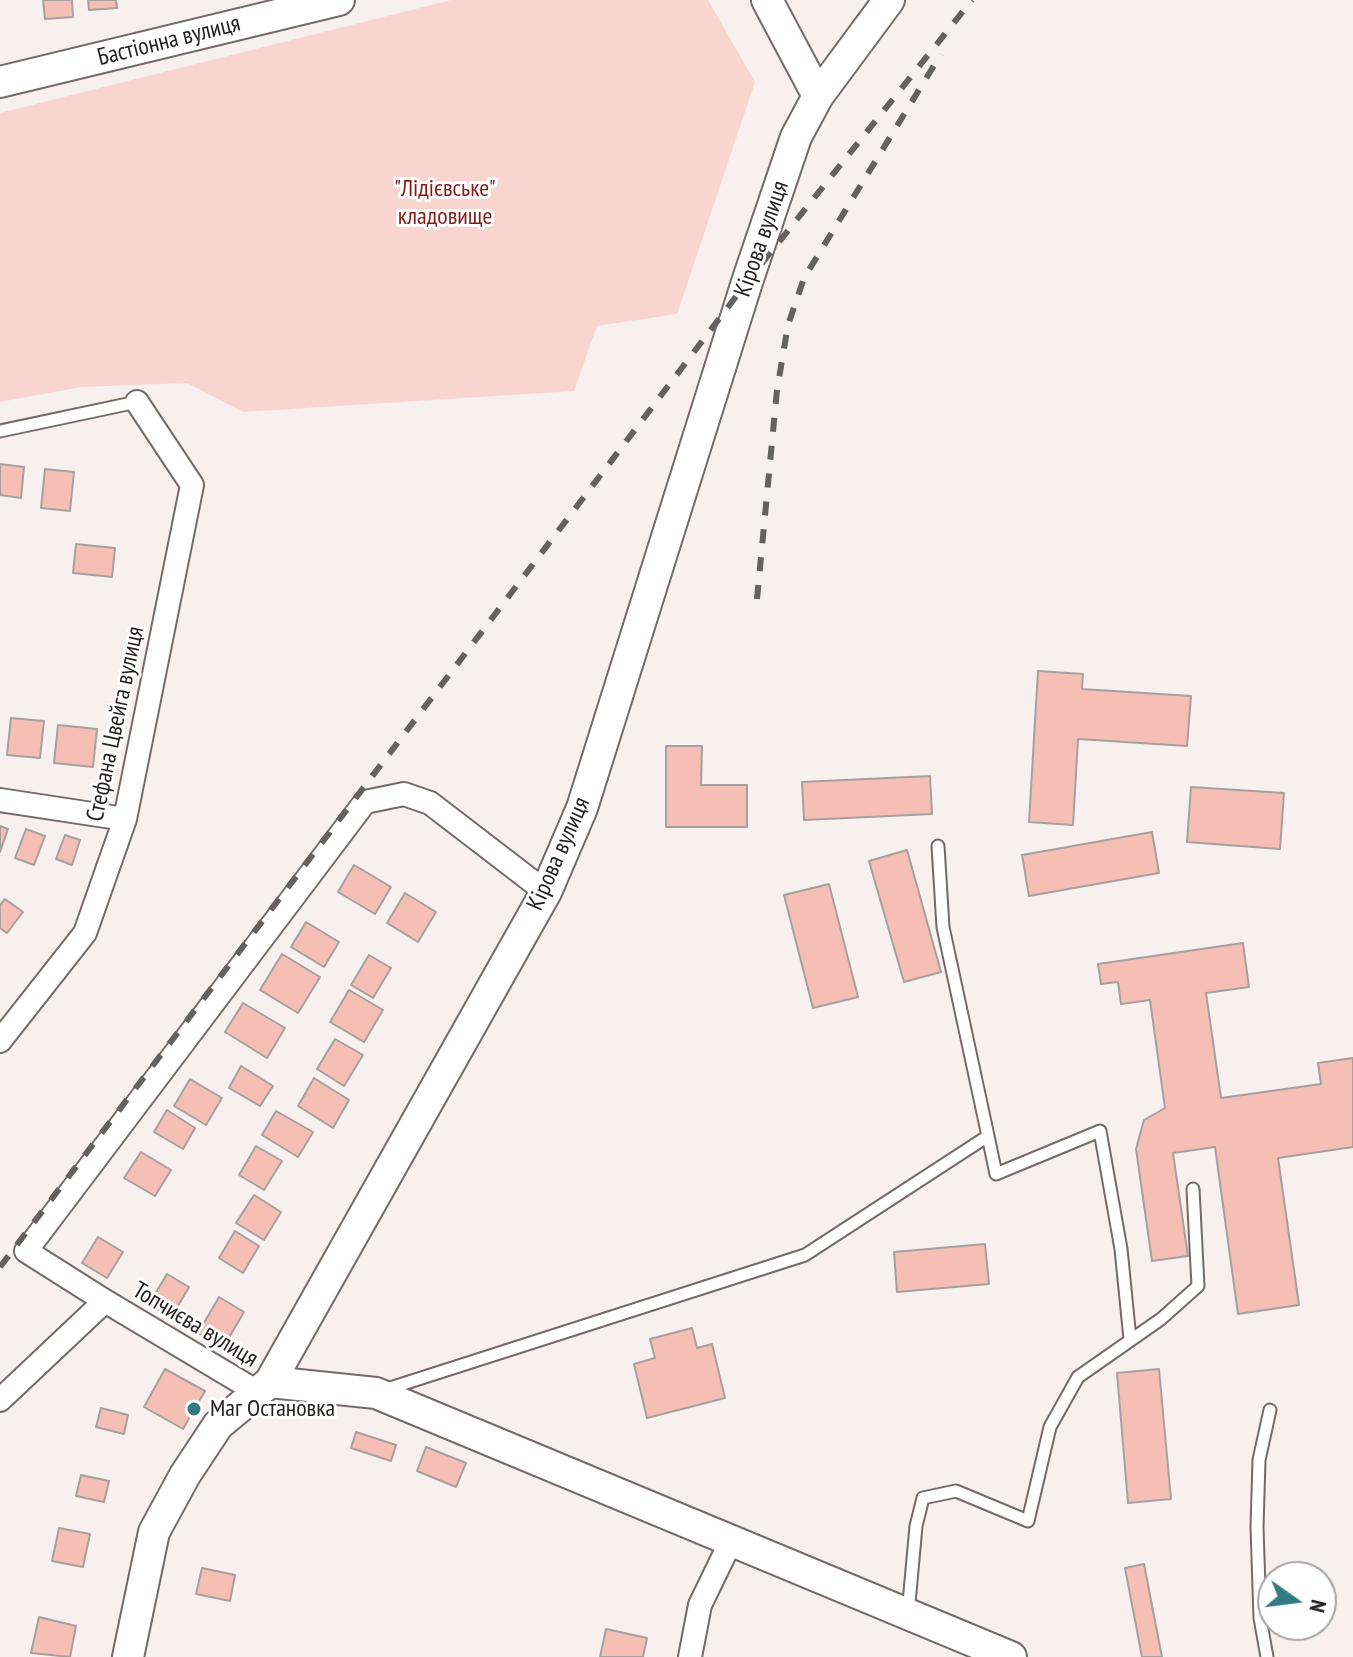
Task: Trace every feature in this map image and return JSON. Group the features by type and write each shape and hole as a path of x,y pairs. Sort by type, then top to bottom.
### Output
{"main road":[{"path":"767,0 818,96"},
{"name":"Кірова вулиця","path":"128,1657 154,1532 218,1425 264,1388 546,892 582,808 796,137 818,96 889,0"},
{"name":"Бастіонна вулиця","path":"0,82 322,2"},
{"path":"264,1388 376,1393 1011,1657"}],"street":[{"name":"Стефана Цвейга вулиця","path":"0,1041 85,933 125,819 192,485 137,402"},
{"path":"105,1301 26,1251 365,802 404,794 430,803 546,892"},
{"path":"0,800 125,819"},
{"name":"Топчиєва вулиця","path":"0,1400 105,1301 264,1388"},
{"path":"690,1657 700,1605 731,1541"}],"lane":[{"path":"0,431 137,402"},
{"path":"938,846 943,927 996,1174 1100,1131 1121,1249 1130,1339"},
{"path":"376,1393 805,1255 988,1136"},
{"path":"908,1614 916,1526 923,1498 956,1491 1028,1521 1050,1427 1078,1377 1161,1319 1198,1286 1193,1189"},
{"path":"1267,1657 1260,1618 1257,1527 1259,1460 1270,1410"}],"green space":[{"name":"\"Лідієвське\" кладовище","path":"451,0 708,0 755,82 677,314 597,326 574,391 243,412 187,383 81,387 0,402 0,113"}],"building":[{"path":"43,0 72,0 73,17 45,19"},
{"path":"88,0 116,0 117,8 89,10"},
{"path":"0,464 24,467 21,498 0,495"},
{"path":"45,469 74,472 70,511 41,508"},
{"path":"76,544 115,548 112,577 73,573"},
{"path":"1038,671 1083,674 1082,689 1191,696 1187,746 1078,739 1073,825 1029,822"},
{"path":"11,718 44,721 40,758 7,755"},
{"path":"58,725 97,729 93,767 54,763"},
{"path":"666,746 702,746 701,785 747,785 747,827 666,827"},
{"path":"930,776 932,814 804,820 802,782"},
{"path":"1191,787 1284,793 1280,849 1187,842"},
{"path":"0,826 8,829 0,852"},
{"path":"26,829 45,836 34,865 15,858"},
{"path":"1152,832 1159,873 1029,896 1022,855"},
{"path":"65,835 80,840 72,865 56,859"},
{"path":"907,850 941,972 904,982 869,861"},
{"path":"354,865 391,887 375,914 338,892"},
{"path":"829,884 858,997 813,1008 784,895"},
{"path":"405,893 436,912 418,942 387,923"},
{"path":"5,899 23,912 7,933 0,928 0,905"},
{"path":"306,922 339,942 324,967 291,947"},
{"path":"1243,943 1249,987 1206,993 1221,1098 1321,1084 1318,1063 1353,1058 1353,1147 1278,1158 1299,1305 1238,1314 1215,1147 1173,1153 1188,1256 1152,1261 1136,1149 1144,1120 1165,1108 1150,1000 1121,1004 1118,982 1101,984 1098,964"},
{"path":"282,954 320,977 298,1013 260,990"},
{"path":"369,955 391,968 373,998 351,985"},
{"path":"349,990 383,1010 364,1042 330,1022"},
{"path":"243,1003 285,1028 267,1058 225,1032"},
{"path":"335,1039 363,1055 344,1086 317,1069"},
{"path":"241,1066 273,1086 260,1106 229,1088"},
{"path":"314,1078 349,1100 333,1128 298,1106"},
{"path":"190,1079 222,1098 206,1125 174,1106"},
{"path":"167,1110 195,1128 183,1149 154,1132"},
{"path":"276,1111 313,1132 298,1157 262,1135"},
{"path":"256,1146 282,1161 264,1190 239,1175"},
{"path":"141,1152 171,1170 155,1196 124,1178"},
{"path":"254,1195 281,1212 264,1240 236,1223"},
{"path":"235,1231 259,1246 243,1273 219,1258"},
{"path":"98,1237 123,1252 107,1278 82,1263"},
{"path":"985,1244 989,1284 897,1292 894,1252"},
{"path":"167,1274 189,1287 171,1318 149,1304"},
{"path":"219,1297 244,1312 223,1348 198,1333"},
{"path":"692,1328 697,1348 712,1344 725,1398 647,1418 634,1364 655,1358 650,1339"},
{"path":"165,1369 205,1391 183,1429 144,1407"},
{"path":"1159,1369 1171,1499 1128,1503 1117,1373"},
{"path":"101,1408 128,1415 124,1434 96,1427"},
{"path":"356,1432 396,1445 391,1461 351,1448"},
{"path":"426,1447 466,1463 456,1487 417,1471"},
{"path":"81,1475 109,1481 104,1502 76,1496"},
{"path":"59,1528 90,1534 83,1567 52,1561"},
{"path":"1144,1564 1162,1657 1142,1657 1125,1568"},
{"path":"202,1568 235,1575 230,1601 196,1594"},
{"path":"39,1617 76,1626 70,1657 31,1653"},
{"path":"606,1629 647,1638 643,1657 600,1657"}],"railway":[{"path":"0,1267 747,282 972,0"},
{"path":"757,599 777,390 788,325 804,278 941,54"}],"place":[{"name":"Маг Остановка","path":"194,1409"}]}
